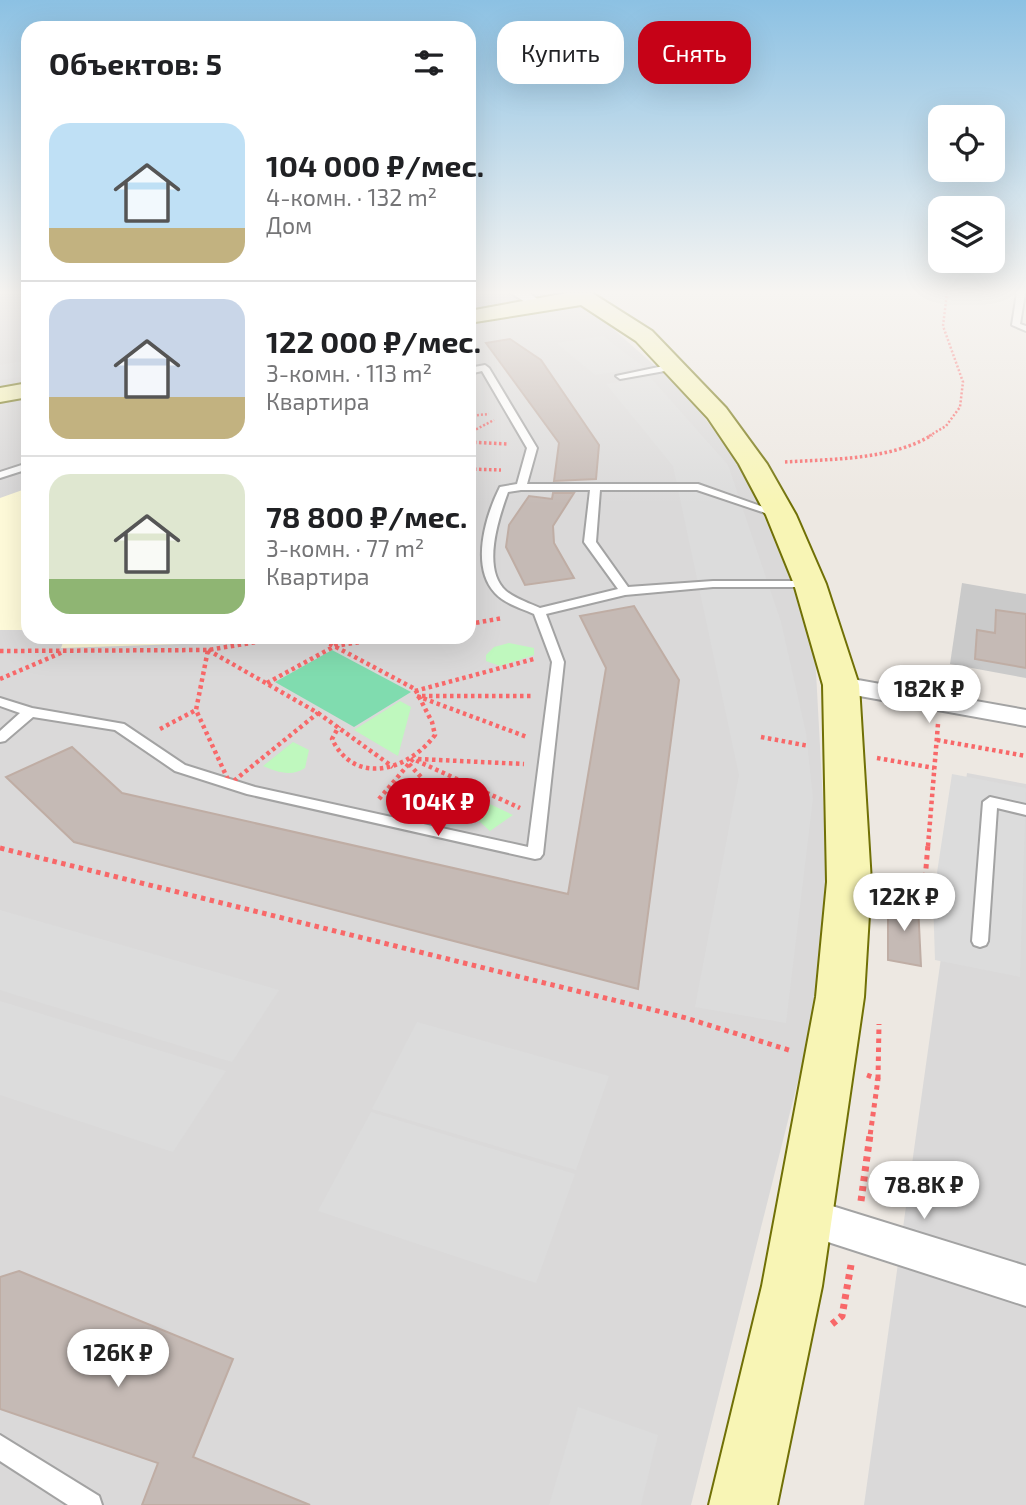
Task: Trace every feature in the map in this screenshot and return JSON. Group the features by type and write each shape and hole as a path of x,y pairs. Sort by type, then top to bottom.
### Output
{"street":[{"path":"669,363 717,413 753,464 781,515 810,584 841,685 849,882 840,997 792,1286 743,1505"},
{"path":"0,372 21,369"},
{"path":"0,395 21,391"},
{"path":"841,685 1026,718"},
{"path":"803,1216 1026,1286"}],"lane":[{"path":"620,376 673,367"},
{"path":"476,370 485,368 532,448 522,487"},
{"path":"0,475 21,468"},
{"path":"781,515 698,486 504,489 492,522 489,569 503,594 539,612 625,591 713,584 810,584"},
{"path":"595,488 590,542 625,591"},
{"path":"0,702 30,712 120,727 180,768 229,784 535,854 558,662 539,612"},
{"path":"0,738 30,712"},
{"path":"980,941 990,802 1026,810"},
{"path":"0,1447 90,1505"}],"path":[{"path":"753,464 866,456 934,436 958,415 963,383 956,363"},
{"path":"476,442 530,445"},
{"path":"0,651 208,650 243,644"},
{"path":"329,644 416,694 548,746"},
{"path":"266,683 340,644"},
{"path":"335,646 347,644"},
{"path":"0,678 67,650"},
{"path":"208,650 339,726 393,767"},
{"path":"208,650 196,710 229,784 318,713"},
{"path":"416,694 555,654"},
{"path":"416,694 554,696"},
{"path":"364,816 435,735 435,723 418,702 416,694"},
{"path":"881,896 887,893 916,898 924,892 939,702"},
{"path":"139,740 196,710"},
{"path":"339,726 332,739 336,752 350,763 370,768 393,767 411,762 546,765"},
{"path":"937,740 1026,756"},
{"path":"411,762 540,818"},
{"path":"411,762 481,842"},
{"path":"0,848 686,1018 878,1079"},
{"path":"823,1331 842,1316 878,1079 879,1011"}],"shaded area":[{"path":"0,363 21,363 21,644 476,644 476,363 652,363 688,395 747,476 814,635 831,950 691,1505 0,1505"},
{"path":"21,363 21,377 0,380 0,365"},
{"path":"581,363 639,363 644,367 595,375"},
{"path":"650,377 728,465 781,622 806,733 813,798 786,1023 695,1007 739,775 673,466 606,384"},
{"path":"21,490 21,630 0,630 0,498"},
{"path":"962,583 1026,594 1026,678 950,664"},
{"path":"62,644 182,644 61,648"},
{"path":"967,773 1026,784 1026,1505 864,1505"},
{"path":"952,774 1026,788 1020,977 935,960 933,899"},
{"path":"0,910 279,990 232,1062 0,990"},
{"path":"0,1001 226,1071 173,1152 0,1095"},
{"path":"417,1022 609,1076 576,1170 372,1109"},
{"path":"371,1112 575,1174 536,1283 318,1211"},
{"path":"578,1407 658,1435 641,1505 549,1505"}],"green space":[{"path":"509,643 534,648 534,655 500,666 486,661 486,655 494,647"},
{"path":"332,650 411,692 354,727 275,682"},
{"path":"400,701 411,707 398,756 354,730"},
{"path":"293,742 309,750 305,768 289,773 263,766"},
{"path":"456,788 513,815 490,831 448,793"}],"building":[{"path":"501,363 543,363 599,445 596,479 554,481 559,443"},
{"path":"553,493 574,493 553,526 554,543 574,578 525,585 506,547 509,525 529,496 552,499"},
{"path":"634,606 679,680 638,989 74,842 6,777 72,747 122,793 568,894 606,668 580,616"},
{"path":"996,610 1026,614 1026,668 975,659 977,630 995,633"},
{"path":"888,901 918,905 921,966 888,960"},
{"path":"19,1271 233,1359 193,1457 310,1505 142,1505 158,1463 0,1409 0,1277"}]}
